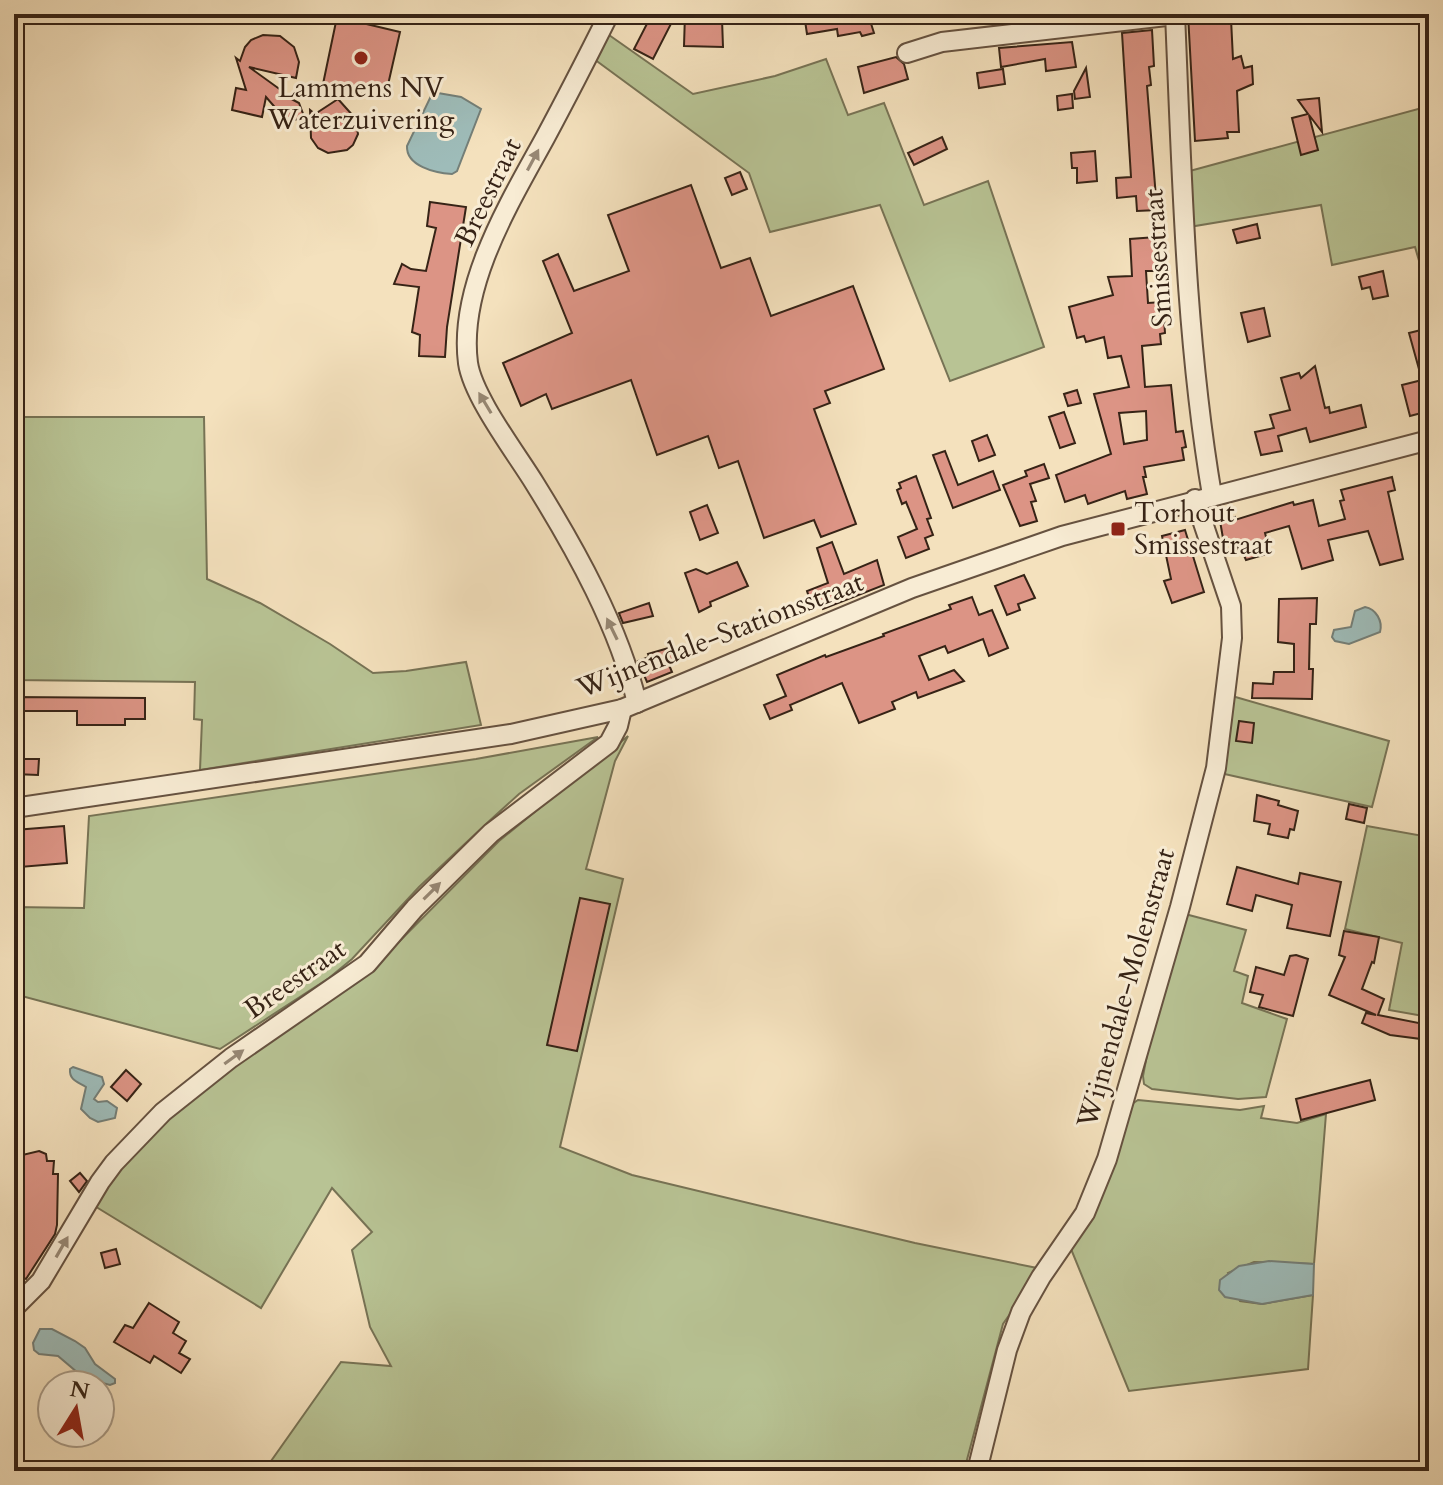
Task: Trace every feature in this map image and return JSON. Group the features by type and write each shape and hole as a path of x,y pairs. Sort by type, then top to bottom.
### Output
{"street":[{"name":"Breestraat","path":"14,1308 41,1281 100,1182 143,1131 231,1058 367,964 415,908 491,833 609,743 630,706 628,666 587,579 472,379 467,346 476,288 495,231 609,14"},
{"name":"Smissestraat","path":"907,53 942,42 1175,15 1180,166 1204,497"},
{"name":"Wijnendale-Stationsstraat","path":"14,808 511,734 630,706 912,588 1062,536 1429,440"},
{"name":"Wijnendale-Molenstraat","path":"977,1471 1007,1350 1021,1312 1085,1213 1107,1159 1176,923 1216,768 1232,638 1231,606 1204,497"}],"green space":[{"path":"609,35 693,94 775,76 826,59 848,115 884,103 924,205 988,181 1044,347 950,381 880,205 770,232 749,173 594,59"},
{"path":"1429,106 1429,295 1415,247 1332,265 1321,205 1189,227 1186,172"},
{"path":"14,417 204,417 207,579 260,603 373,673 466,662 481,725 200,770 202,720 194,719 195,682 14,680"},
{"path":"1232,696 1389,741 1372,807 1220,773"},
{"path":"628,736 615,761 586,869 623,879 560,1147 632,1175 915,1243 1042,1269 1003,1324 964,1471 264,1471 341,1362 391,1366 370,1327 352,1250 372,1232 332,1188 261,1308 93,1205 111,1176 168,1115 362,979 499,841"},
{"path":"598,737 519,794 419,887 352,959 329,978 220,1049 14,994 14,907 84,908 89,816 476,759"},
{"path":"1367,826 1429,837 1429,1017 1389,1010 1402,943 1345,929"},
{"path":"1185,914 1246,930 1234,971 1248,976 1242,1003 1287,1019 1266,1097 1238,1099 1152,1089 1144,1084 1150,1039"},
{"path":"1138,1100 1240,1110 1264,1106 1261,1118 1297,1123 1326,1114 1314,1264 1254,1262 1228,1273 1240,1301 1262,1304 1313,1295 1308,1369 1129,1391 1071,1249 1129,1106"}],"water":[{"path":"438,93 461,97 481,109 457,171 452,174 423,167 408,153 407,146 431,96"},
{"path":"1365,607 1378,616 1380,632 1349,644 1335,641 1332,637 1334,630 1351,627 1355,611"},
{"path":"73,1067 102,1077 104,1084 94,1099 107,1101 117,1108 115,1118 98,1122 81,1109 86,1087 71,1076 70,1069"},
{"path":"1269,1261 1314,1264 1313,1295 1262,1304 1225,1297 1219,1290 1220,1280 1239,1266"},
{"path":"40,1329 52,1329 85,1348 102,1369 73,1369 58,1356 39,1354 34,1350 33,1343"}],"building":[{"path":"652,14 676,14 653,59 634,49"},
{"path":"685,14 714,14 714,18 722,19 723,47 684,46"},
{"path":"804,14 868,14 874,33 838,36 837,29 807,34"},
{"path":"1188,14 1210,14 1210,21 1231,19 1233,59 1241,56 1244,68 1252,66 1253,84 1237,91 1239,132 1227,132 1228,138 1195,141"},
{"name":"Lammens NV Waterzuivering","path":"337,17 400,32 385,98 323,84"},
{"path":"1152,30 1154,66 1149,67 1151,85 1147,86 1157,210 1137,211 1136,196 1117,198 1116,178 1131,177 1122,33"},
{"path":"263,35 280,36 294,47 299,62 296,78 249,67 299,103 305,119 286,120 266,97 262,117 232,110 236,88 246,90 236,58 240,61 251,40"},
{"path":"1072,42 1076,67 1046,71 1045,59 1001,67 999,48"},
{"path":"896,57 904,64 908,79 864,93 858,67"},
{"path":"1086,68 1090,97 1075,99 1074,91"},
{"path":"1003,69 1005,84 979,88 977,73"},
{"path":"1072,94 1073,108 1058,110 1057,96"},
{"path":"1319,98 1322,132 1309,115 1318,150 1301,155 1292,118 1308,114 1298,100"},
{"path":"338,99 355,118 358,134 347,150 328,153 318,148 311,138 310,110 315,114"},
{"path":"942,137 947,149 914,165 908,153"},
{"path":"1095,151 1097,181 1077,183 1077,168 1072,168 1071,153"},
{"path":"740,172 747,189 732,195 725,178"},
{"path":"691,185 721,268 750,258 771,316 853,286 884,369 825,391 830,403 814,409 856,524 821,537 814,520 764,538 738,461 719,468 708,436 657,455 631,380 552,409 546,394 521,406 503,363 572,333 543,261 558,254 574,291 629,271 608,215"},
{"path":"430,202 466,207 445,357 419,356 420,335 412,332 419,287 394,284 402,264 426,271 436,228 427,226"},
{"path":"1257,224 1260,238 1237,243 1233,230"},
{"path":"1156,237 1158,271 1146,271 1148,303 1163,302 1165,333 1160,334 1161,344 1142,346 1145,387 1171,385 1176,432 1183,431 1186,447 1182,448 1184,460 1144,467 1147,494 1127,499 1125,491 1088,504 1085,495 1065,502 1056,475 1111,454 1094,394 1129,387 1121,356 1108,358 1104,337 1086,342 1084,336 1077,338 1069,307 1113,295 1108,277 1132,276 1130,239","holes":["1146,411 1147,440 1124,444 1119,413"]},
{"path":"1383,271 1388,296 1373,299 1370,287 1362,289 1359,277"},
{"path":"1264,308 1270,336 1248,342 1241,313"},
{"path":"1429,328 1429,411 1410,416 1402,385 1422,380 1409,333"},
{"path":"1315,366 1325,408 1329,407 1330,413 1361,405 1366,427 1310,442 1306,428 1278,436 1282,451 1261,455 1255,432 1274,428 1270,415 1290,410 1281,378 1299,373 1301,378"},
{"path":"1077,390 1081,403 1068,406 1064,394"},
{"path":"1064,412 1075,443 1060,448 1049,417"},
{"path":"987,435 995,455 979,461 972,441"},
{"path":"945,451 958,485 993,471 1000,490 953,508 933,455"},
{"path":"1044,464 1049,478 1030,484 1036,501 1031,502 1037,521 1020,526 1003,485 1027,476 1025,471"},
{"path":"916,476 931,518 927,519 933,535 925,538 929,549 906,558 898,537 917,529 906,502 902,504 897,490 901,488 899,483"},
{"path":"1392,477 1395,490 1388,492 1403,559 1380,565 1368,531 1328,540 1333,560 1302,569 1289,526 1265,533 1270,553 1246,560 1243,553 1240,554 1236,541 1224,544 1220,521 1235,517 1235,520 1293,502 1294,505 1313,500 1319,526 1345,519 1340,501 1344,500 1341,490"},
{"path":"707,505 718,533 700,540 690,512"},
{"path":"1185,530 1204,592 1172,603 1164,581 1171,579 1162,536"},
{"path":"832,542 844,574 877,560 884,585 823,609 821,603 812,606 807,591 828,583 817,548"},
{"path":"737,562 748,586 710,602 711,606 699,612 685,573 696,569 707,574"},
{"path":"1024,575 1035,598 1018,604 1020,610 1007,615 995,586"},
{"path":"972,597 979,615 992,610 1008,648 989,656 983,639 948,653 945,646 919,656 929,680 954,670 964,681 918,698 916,692 892,702 895,709 859,723 842,683 790,705 792,710 770,719 764,705 786,696 777,675 884,636 951,609 949,605"},
{"path":"1317,598 1316,624 1310,624 1312,699 1252,698 1253,683 1273,684 1274,672 1294,672 1294,644 1278,642 1279,599"},
{"path":"649,603 653,616 623,623 619,613"},
{"path":"672,647 677,661 669,665 672,672 647,682 638,661 649,657 648,654"},
{"path":"14,697 145,698 145,719 125,719 125,725 77,725 77,711 14,711"},
{"path":"1239,721 1254,723 1252,743 1236,741"},
{"path":"14,759 39,759 38,775 14,774"},
{"path":"1257,795 1279,801 1278,805 1298,811 1294,830 1290,829 1288,838 1268,834 1270,824 1254,821"},
{"path":"1349,804 1367,808 1364,823 1346,819"},
{"path":"64,826 67,863 20,867 15,830"},
{"path":"1237,867 1298,884 1300,873 1341,882 1330,936 1287,928 1292,905 1256,895 1252,911 1227,904"},
{"path":"580,898 610,904 577,1051 547,1045"},
{"path":"1344,931 1379,937 1374,963 1362,989 1384,999 1378,1015 1429,1025 1429,1040 1390,1035 1362,1023 1366,1013 1376,1015 1329,995 1345,957 1339,955"},
{"path":"1290,956 1308,959 1293,1016 1259,1007 1263,995 1250,992 1256,967 1284,975"},
{"path":"126,1070 141,1084 127,1101 111,1087"},
{"path":"1370,1080 1375,1100 1301,1120 1296,1099"},
{"path":"39,1151 46,1154 47,1161 54,1161 53,1174 58,1174 57,1225 55,1234 26,1279 17,1274 22,1263 14,1262 14,1157"},
{"path":"80,1173 87,1181 79,1192 70,1181"},
{"path":"116,1249 120,1264 105,1268 101,1253"},
{"path":"149,1303 179,1322 173,1333 186,1341 179,1353 190,1359 181,1373 154,1356 150,1363 114,1342 125,1325 133,1328"}],"place":[{"name":"Lammens NV Waterzuivering","path":"361,58"},
{"name":"Torhout Smissestraat","path":"1118,529"}]}
